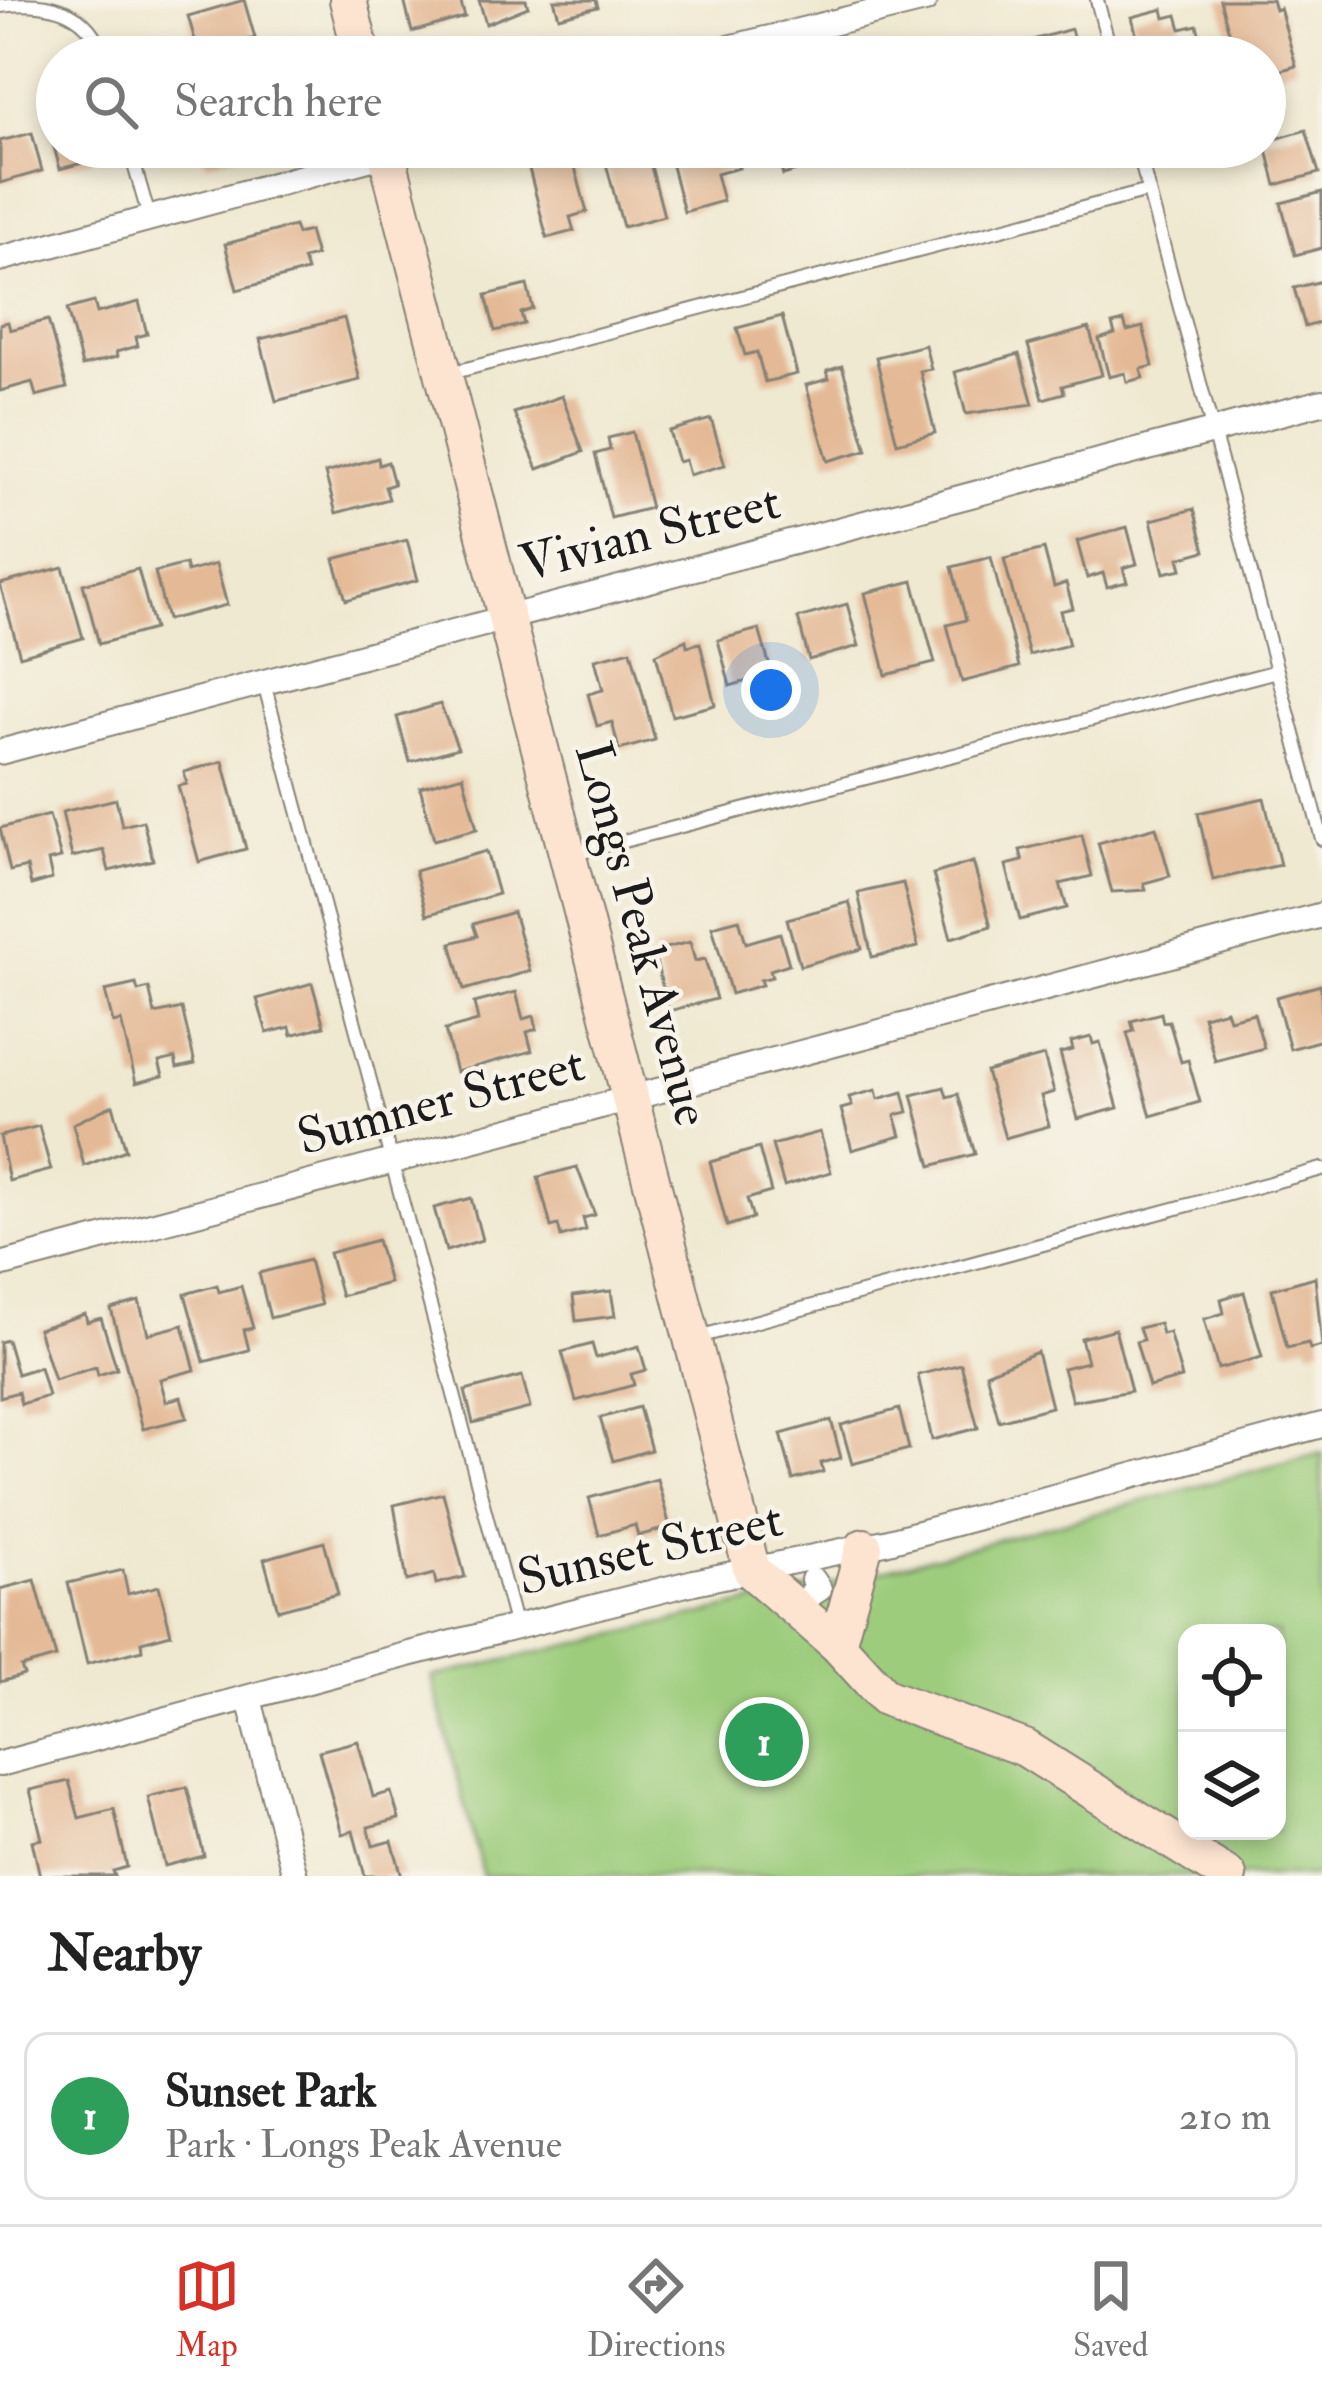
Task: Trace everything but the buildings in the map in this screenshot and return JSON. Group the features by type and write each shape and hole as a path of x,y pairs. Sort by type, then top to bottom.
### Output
{"street":[{"path":"348,0 357,36"},
{"path":"778,36 925,0"},
{"path":"0,259 150,221 326,168"},
{"name":"Longs Peak Avenue","path":"391,168 752,1571"},
{"name":"Vivian Street","path":"0,752 1322,402"},
{"name":"Sumner Street","path":"0,1265 1322,915"},
{"name":"Sunset Street","path":"0,1764 516,1627 864,1546 1322,1425"},
{"path":"837,1645 864,1546"},
{"path":"752,1571 837,1645 885,1696 1025,1748 1228,1876"},
{"path":"250,1699 295,1876"}],"lane":[{"path":"1097,0 1106,36"},
{"path":"0,6 50,4 79,15 97,36"},
{"path":"135,168 150,221"},
{"path":"1142,168 1322,839"},
{"path":"444,375 1148,191"},
{"path":"568,855 1277,671"},
{"path":"264,682 516,1627"},
{"path":"693,1339 1322,1169"}],"green space":[{"path":"1322,1453 1322,1876 483,1876 432,1677 824,1586"}],"place":[{"name":"Sunset Park","path":"764,1742"}]}
